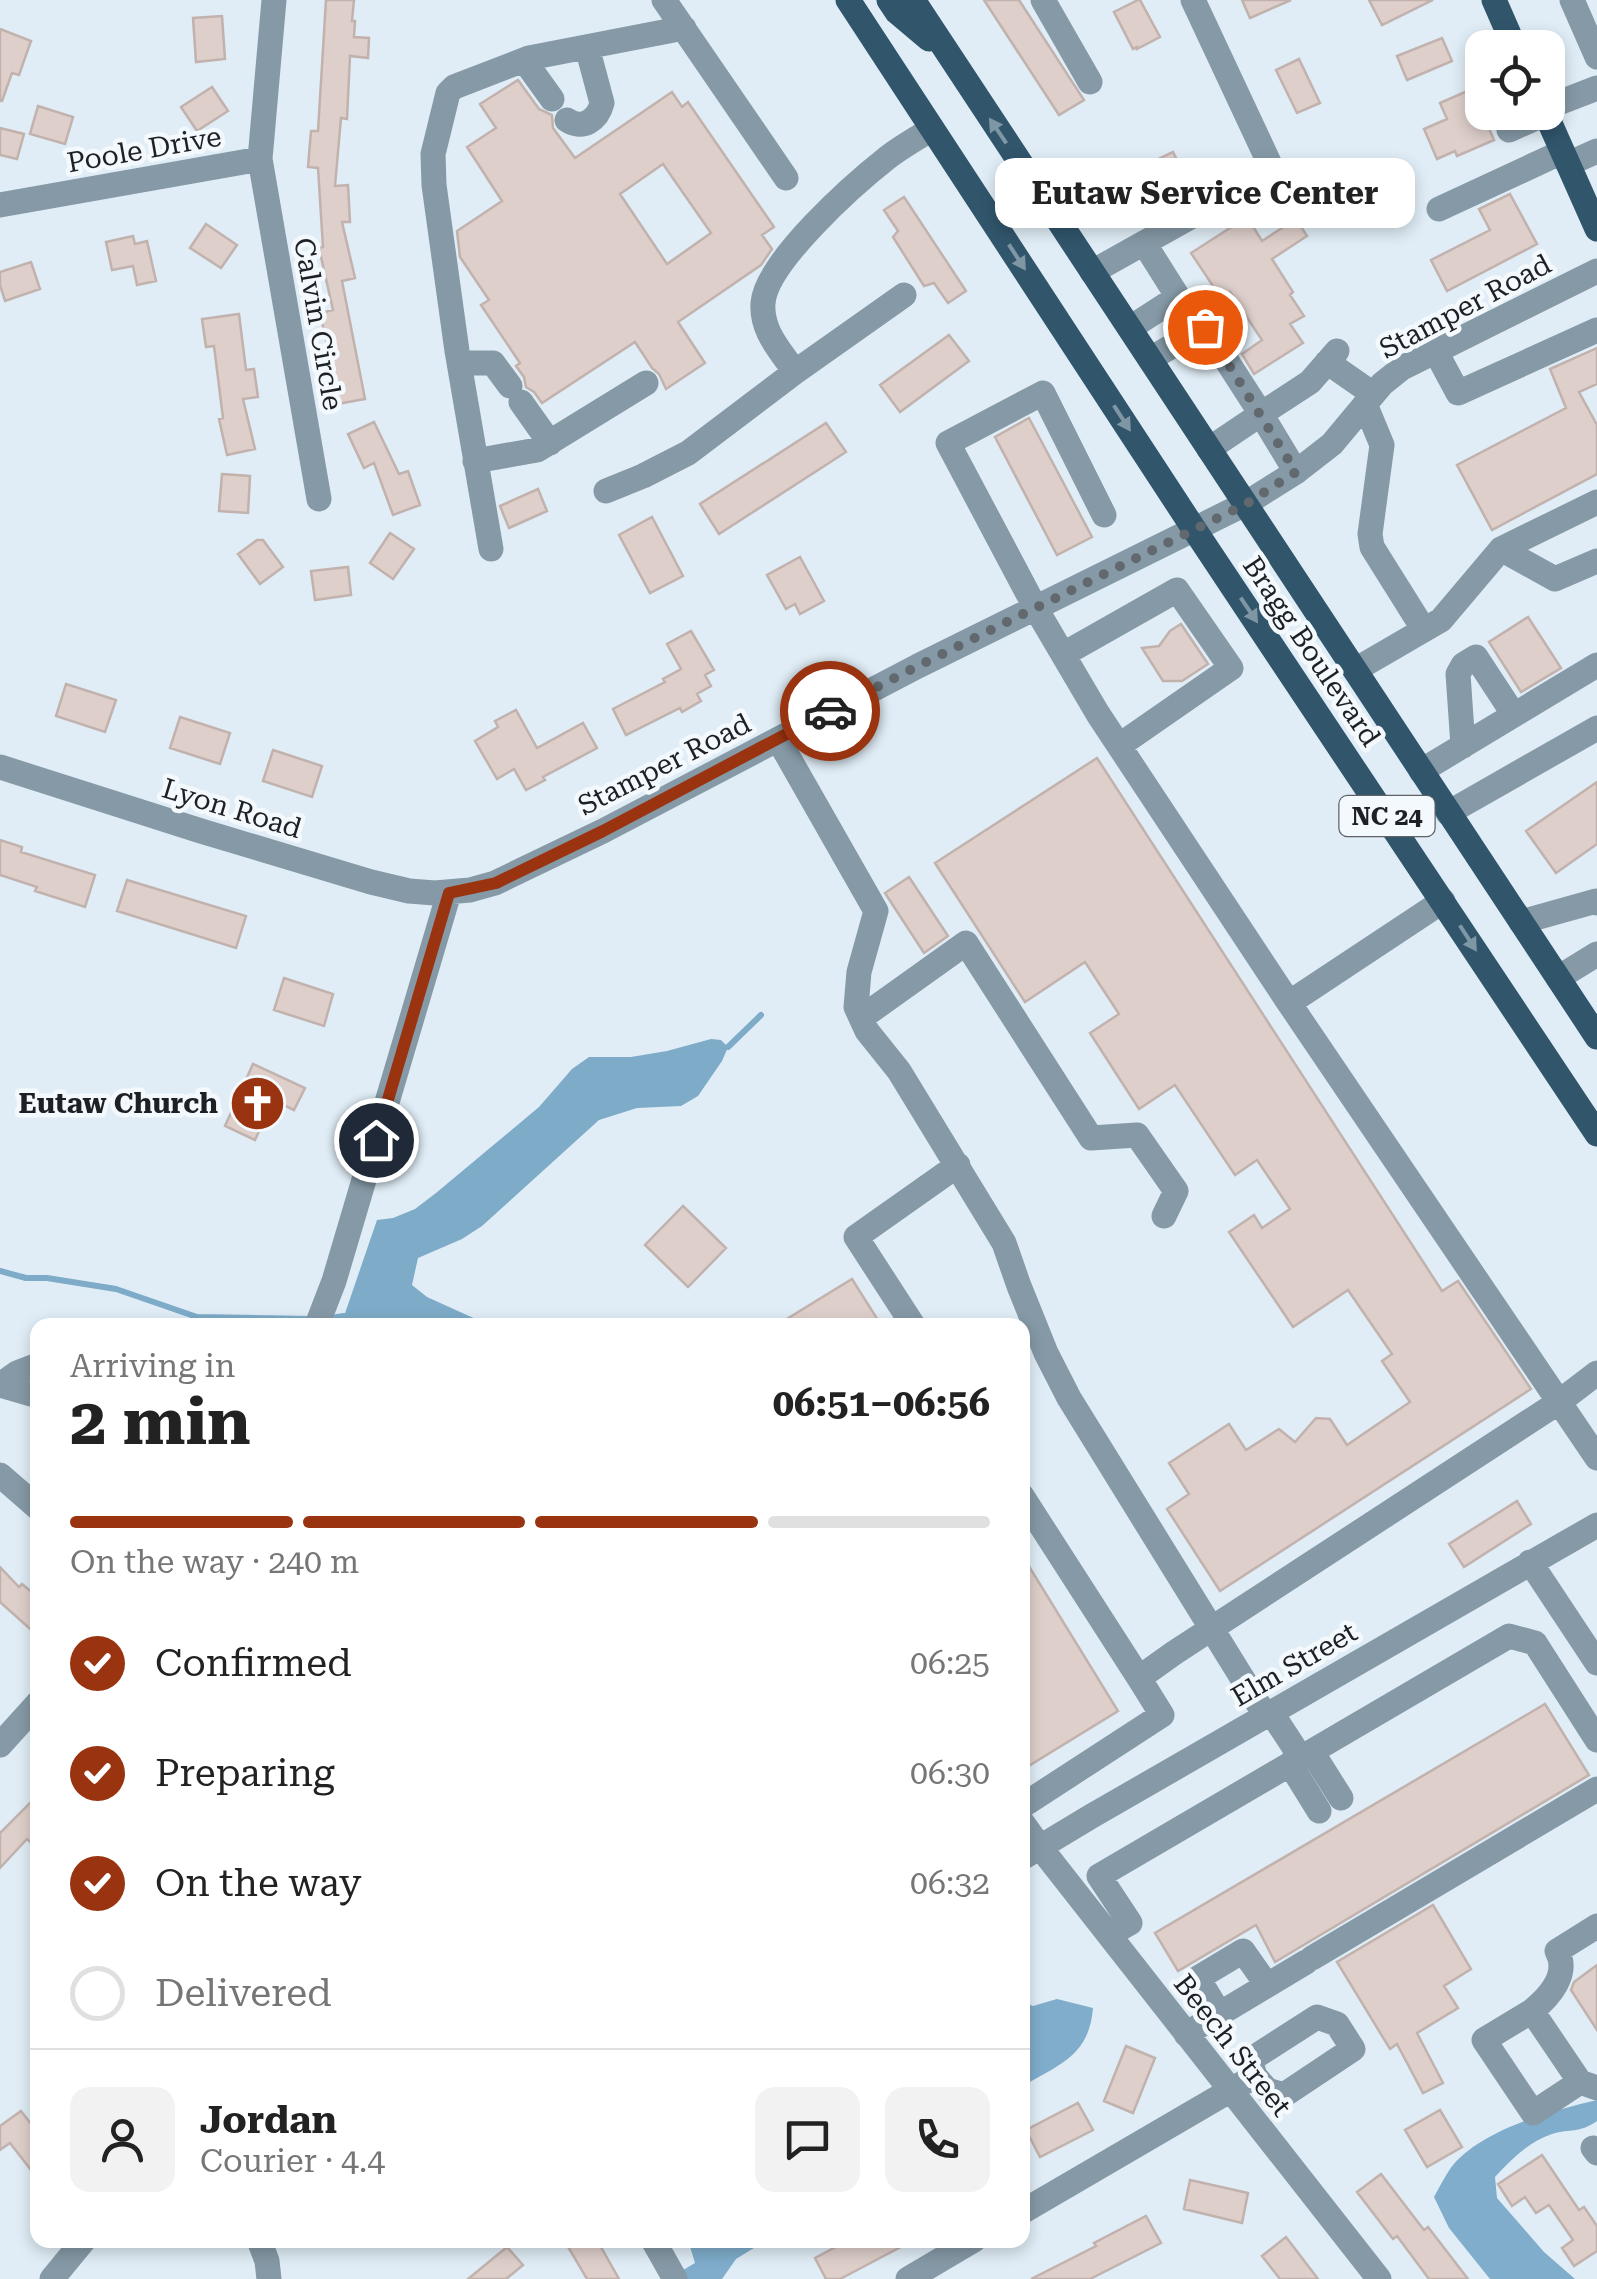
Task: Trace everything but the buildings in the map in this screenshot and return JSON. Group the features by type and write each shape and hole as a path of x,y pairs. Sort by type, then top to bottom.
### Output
{"main road":[{"name":"Bragg Boulevard","path":"848,0 1597,1134"},
{"path":"889,0 897,12 948,55"},
{"path":"1494,0 1508,30"},
{"name":"Bragg Boulevard","path":"923,3 948,55 1520,922 1593,1022"},
{"path":"1554,130 1597,229"}],"street":[{"name":"Poole Drive","path":"0,205 260,159 274,0"},
{"path":"664,0 786,178"},
{"path":"1042,0 1090,82"},
{"path":"1092,272 1272,171 1193,0"},
{"path":"1572,0 1597,57"},
{"path":"491,548 458,362 434,185 433,154 448,92 524,60 684,28"},
{"path":"524,60 573,124 586,123 600,112 602,103 587,47"},
{"path":"1565,102 1597,88"},
{"path":"794,372 766,332 763,302 771,278 815,225 863,179 932,128"},
{"path":"1438,210 1565,158 1597,151"},
{"name":"Calvin Circle","path":"260,159 318,499"},
{"path":"1130,328 1178,297 1144,243"},
{"name":"Stamper Road","path":"449,893 496,883 603,831 1246,504 1332,444 1369,399 1402,368 1597,271"},
{"path":"606,491 688,452 904,295"},
{"path":"1150,359 1205,327 1296,472"},
{"path":"1435,350 1458,393 1597,330"},
{"path":"1209,449 1310,382 1332,356 1369,399 1382,445 1370,534 1372,546 1424,630"},
{"path":"458,362 493,363 550,442"},
{"path":"475,461 537,450 646,383"},
{"path":"1104,515 1043,393 948,444 1035,608 1098,714 1597,1458"},
{"path":"1355,670 1442,620 1501,549 1597,502"},
{"path":"1501,549 1555,579 1597,562"},
{"path":"1064,654 1177,590 1231,668 1120,745"},
{"path":"1463,746 1458,674 1464,665 1476,658 1514,715"},
{"path":"1421,771 1597,663"},
{"path":"1448,813 1597,728"},
{"path":"778,739 876,912 858,972 856,1008 867,1031 899,1070 1004,1243 1026,1318"},
{"name":"Lyon Road","path":"0,767 371,882 449,893"},
{"path":"321,1318 449,893"},
{"path":"1289,1003 1443,900"},
{"path":"1520,922 1597,903"},
{"path":"861,1018 966,943 1090,1138 1137,1136 1176,1190 1164,1216"},
{"path":"1558,978 1597,954"},
{"path":"909,1318 856,1236 958,1165"},
{"path":"1032,1350 1069,1398 1212,1629 1330,1805"},
{"path":"0,1385 30,1368"},
{"path":"1139,1678 1597,1374"},
{"path":"0,1385 30,1394"},
{"path":"0,1475 30,1501"},
{"path":"1030,1508 1162,1715 1030,1801"},
{"name":"Elm Street","path":"1031,1853 1597,1525"},
{"path":"1530,1562 1594,1658 1554,1673"},
{"path":"1108,1935 1130,1923 1099,1876 1509,1636 1534,1643 1597,1740"},
{"path":"0,1745 30,1711"},
{"path":"1186,2034 1597,1789"},
{"name":"Beech Street","path":"1031,1853 1108,1935 1379,2279"},
{"path":"1532,2012 1588,2085 1533,2113 1484,2040 1532,2012 1548,1997 1560,1975 1562,1960 1556,1951 1597,1926"},
{"path":"1220,2013 1198,1978 1228,1960 1244,1951 1267,1985"},
{"path":"1030,2207 1255,2076"},
{"path":"52,2279 77,2248"},
{"path":"262,2248 268,2279"},
{"path":"658,2248 675,2279"},
{"path":"908,2279 960,2248"}],"shaded area":[{"path":"711,1039 721,1040 728,1047 698,1096 681,1106 637,1108 599,1120 482,1226 418,1258 412,1285 427,1297 474,1318 343,1318 377,1220 415,1209 436,1193 539,1107 572,1069 589,1057 631,1057"},
{"path":"1057,1999 1093,2008 1079,2048 1030,2082 1030,2005"},
{"path":"1597,2100 1597,2121 1535,2142 1495,2177 1497,2198 1544,2252 1575,2279 1490,2279 1449,2228 1434,2197 1450,2169 1463,2155 1497,2133 1538,2116"},
{"path":"690,2248 754,2248 736,2259 722,2279 668,2279 695,2263"}],"waterway":[{"path":"728,1047 761,1015"},
{"path":"0,1271 116,1289 197,1317 254,1318"},
{"path":"331,1318 346,1318"}],"way so far":[{"path":"830,711 1246,504 1296,472 1205,327"}],"place":[{"name":"Eutaw Service Center","path":"1205,327"},
{"name":"Eutaw Church","path":"257,1103"}],"route":[{"path":"376,1140 449,893 496,883 830,711"}]}
